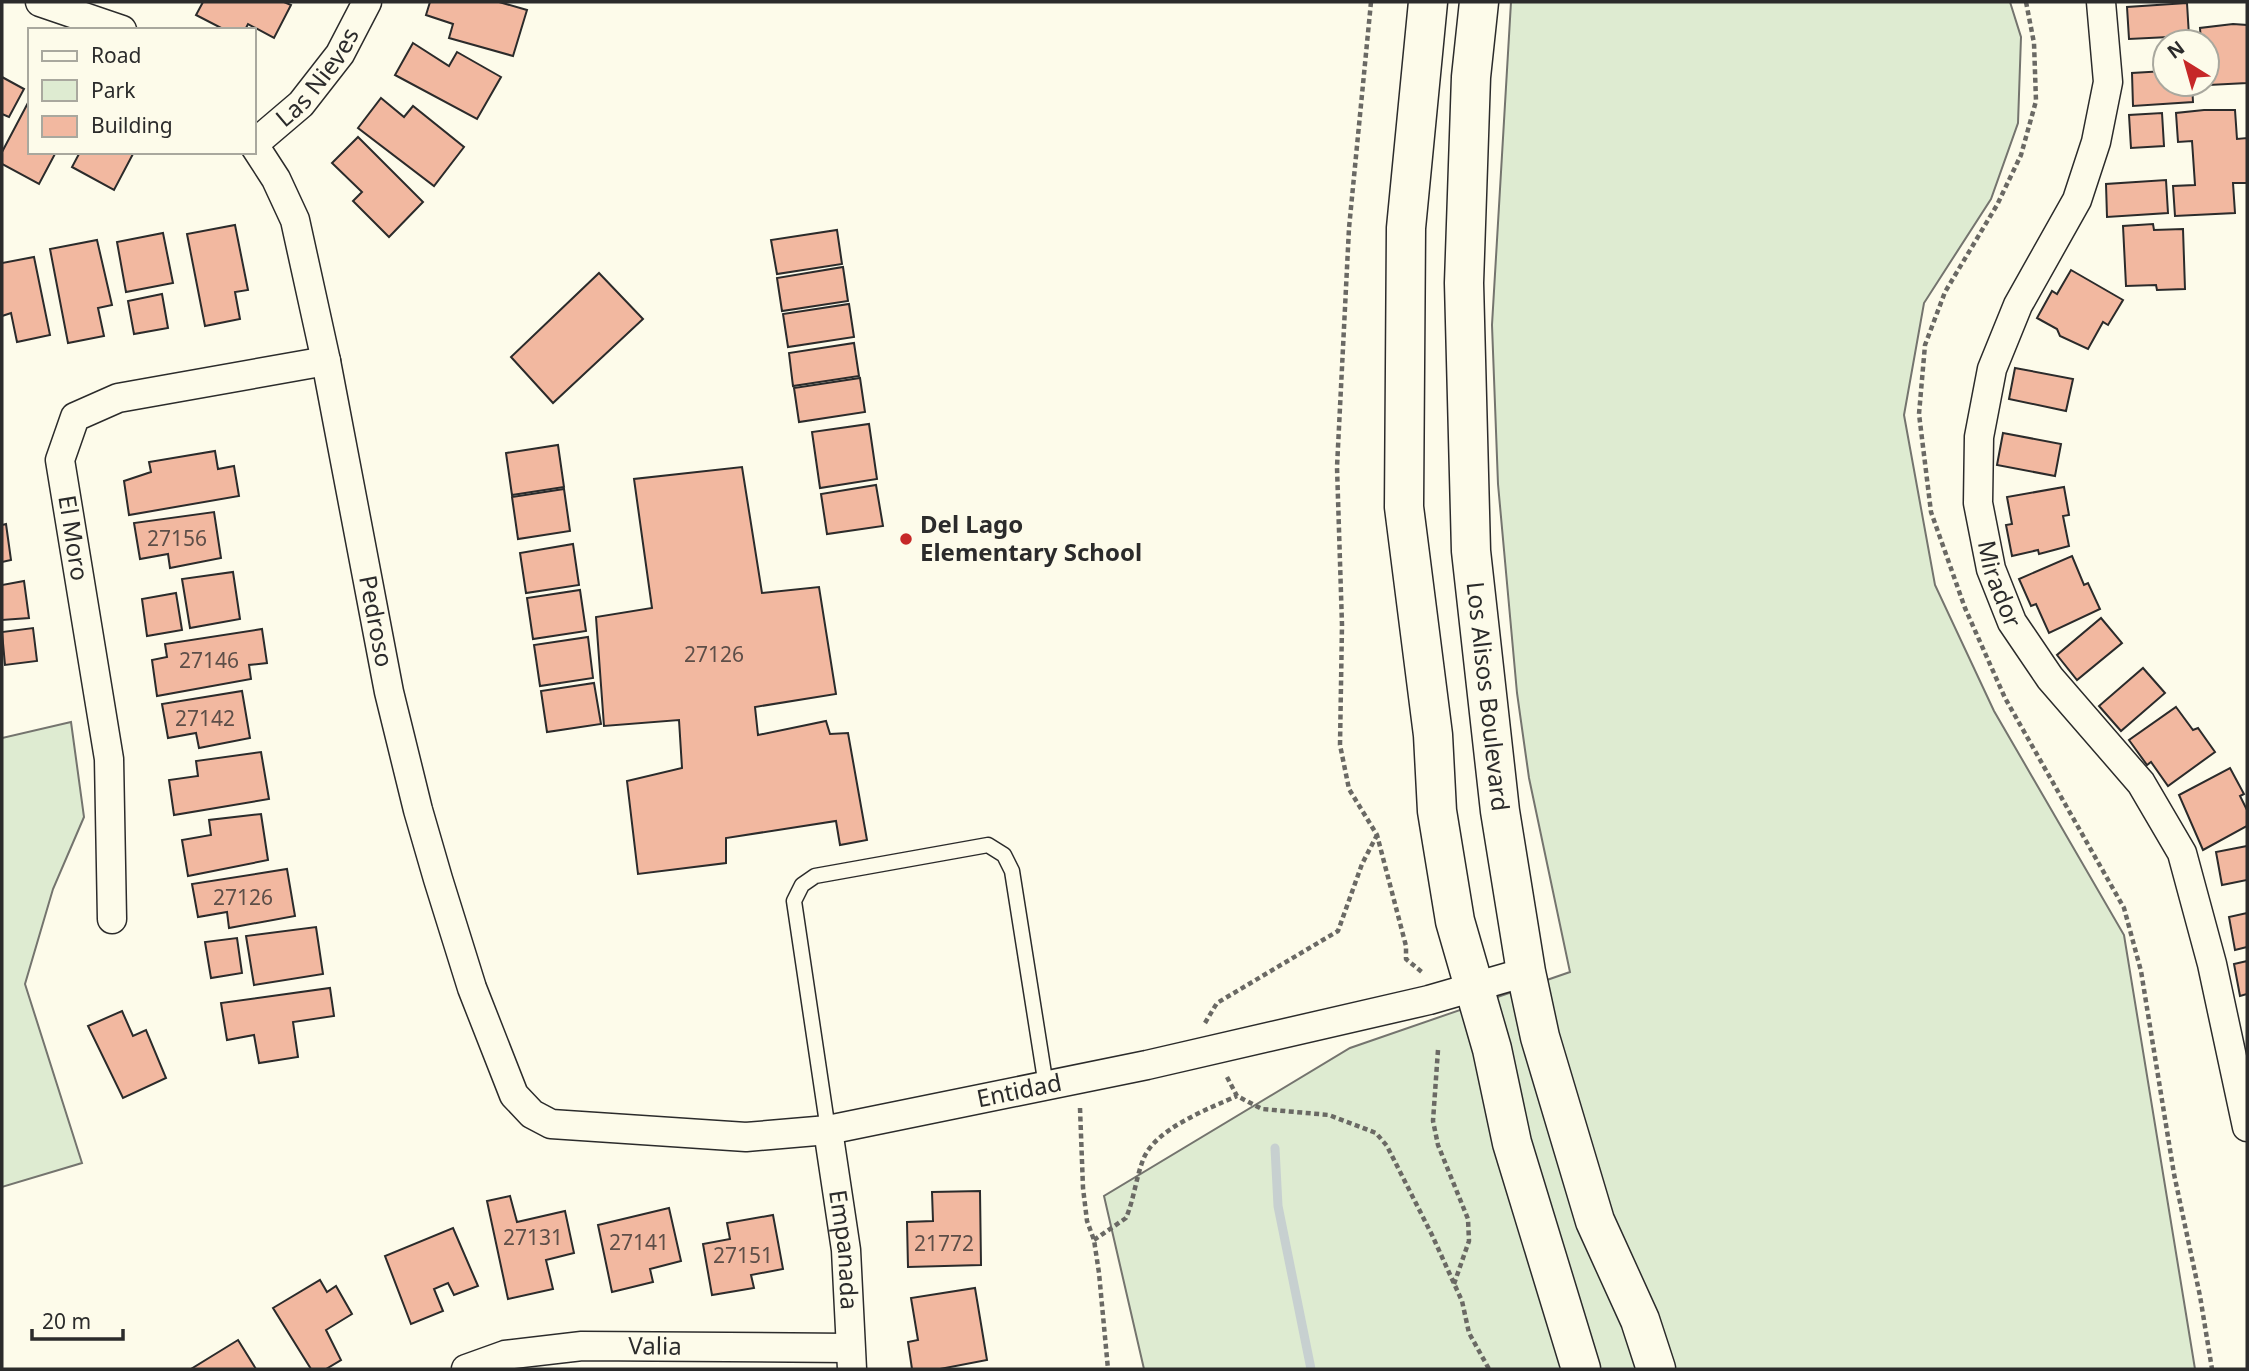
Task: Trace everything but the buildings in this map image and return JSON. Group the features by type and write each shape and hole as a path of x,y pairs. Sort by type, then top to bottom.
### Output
{"main road":[{"path":"1428,2 1406,228 1404,508 1433,735 1437,811 1455,921 1492,1049 1512,1143 1581,1369"},
{"name":"Los Alisos Boulevard","path":"1479,2 1471,77 1464,283 1471,551 1500,811 1526,972 1540,1037 1595,1221 1640,1320 1656,1369"}],"street":[{"path":"40,2 116,28"},
{"name":"Las Nieves","path":"256,143 300,104 340,54 367,2"},
{"name":"Mirador","path":"2101,2 2108,82 2096,142 2077,200 2018,305 1992,369 1979,437 1978,503 1991,569 2012,622 2050,678 2141,783 2182,853 2213,964 2247,1127"},
{"name":"Pedroso","path":"256,148 276,179 295,220 326,360 387,680 418,810 472,988 514,1096"},
{"name":"El Moro","path":"112,919 109,759 60,460 75,417 118,398 326,360"},
{"name":"Entidad","path":"514,1096 532,1114 551,1124 746,1138 828,1130 1076,1080 1429,1000 1526,972"},
{"name":"Empanada","path":"828,1130 846,1250 851,1359"},
{"name":"Valia","path":"466,1369 505,1354 582,1346 851,1359"}],"lane":[{"path":"828,1130 794,901 802,885 815,876 988,845 1003,855 1012,871 1046,1086"}],"path":[{"path":"1371,2 1349,228 1336,467 1342,625 1339,745 1349,789 1377,835 1406,946 1406,959 1424,973"},
{"path":"1206,1026 1205,1023 1217,1003 1338,931 1377,835"},
{"path":"1438,1050 1433,1121 1438,1144 1468,1219 1469,1241 1454,1284"},
{"path":"1226,1073 1237,1096 1262,1109 1329,1115 1376,1133 1387,1146 1454,1284 1469,1333 1489,1369"},
{"path":"1076,1080 1083,1123 1085,1210 1094,1240 1108,1369"},
{"path":"1094,1240 1126,1218 1144,1157 1157,1140 1203,1110 1237,1096"}],"green space":[{"path":"1511,2 2010,2 2021,37 2018,123 1991,199 1924,303 1904,415 1935,585 1994,711 2124,935 2195,1369 1144,1369 1104,1196 1350,1048 1570,972 1529,778 1517,693 1498,484 1492,325"},
{"path":"71,722 84,817 53,889 25,984 82,1163 2,1187 2,738"}],"waterway":[{"path":"1275,1148 1278,1206 1311,1369"}],"place":[{"name":"Del Lago Elementary School","path":"906,539"}]}
